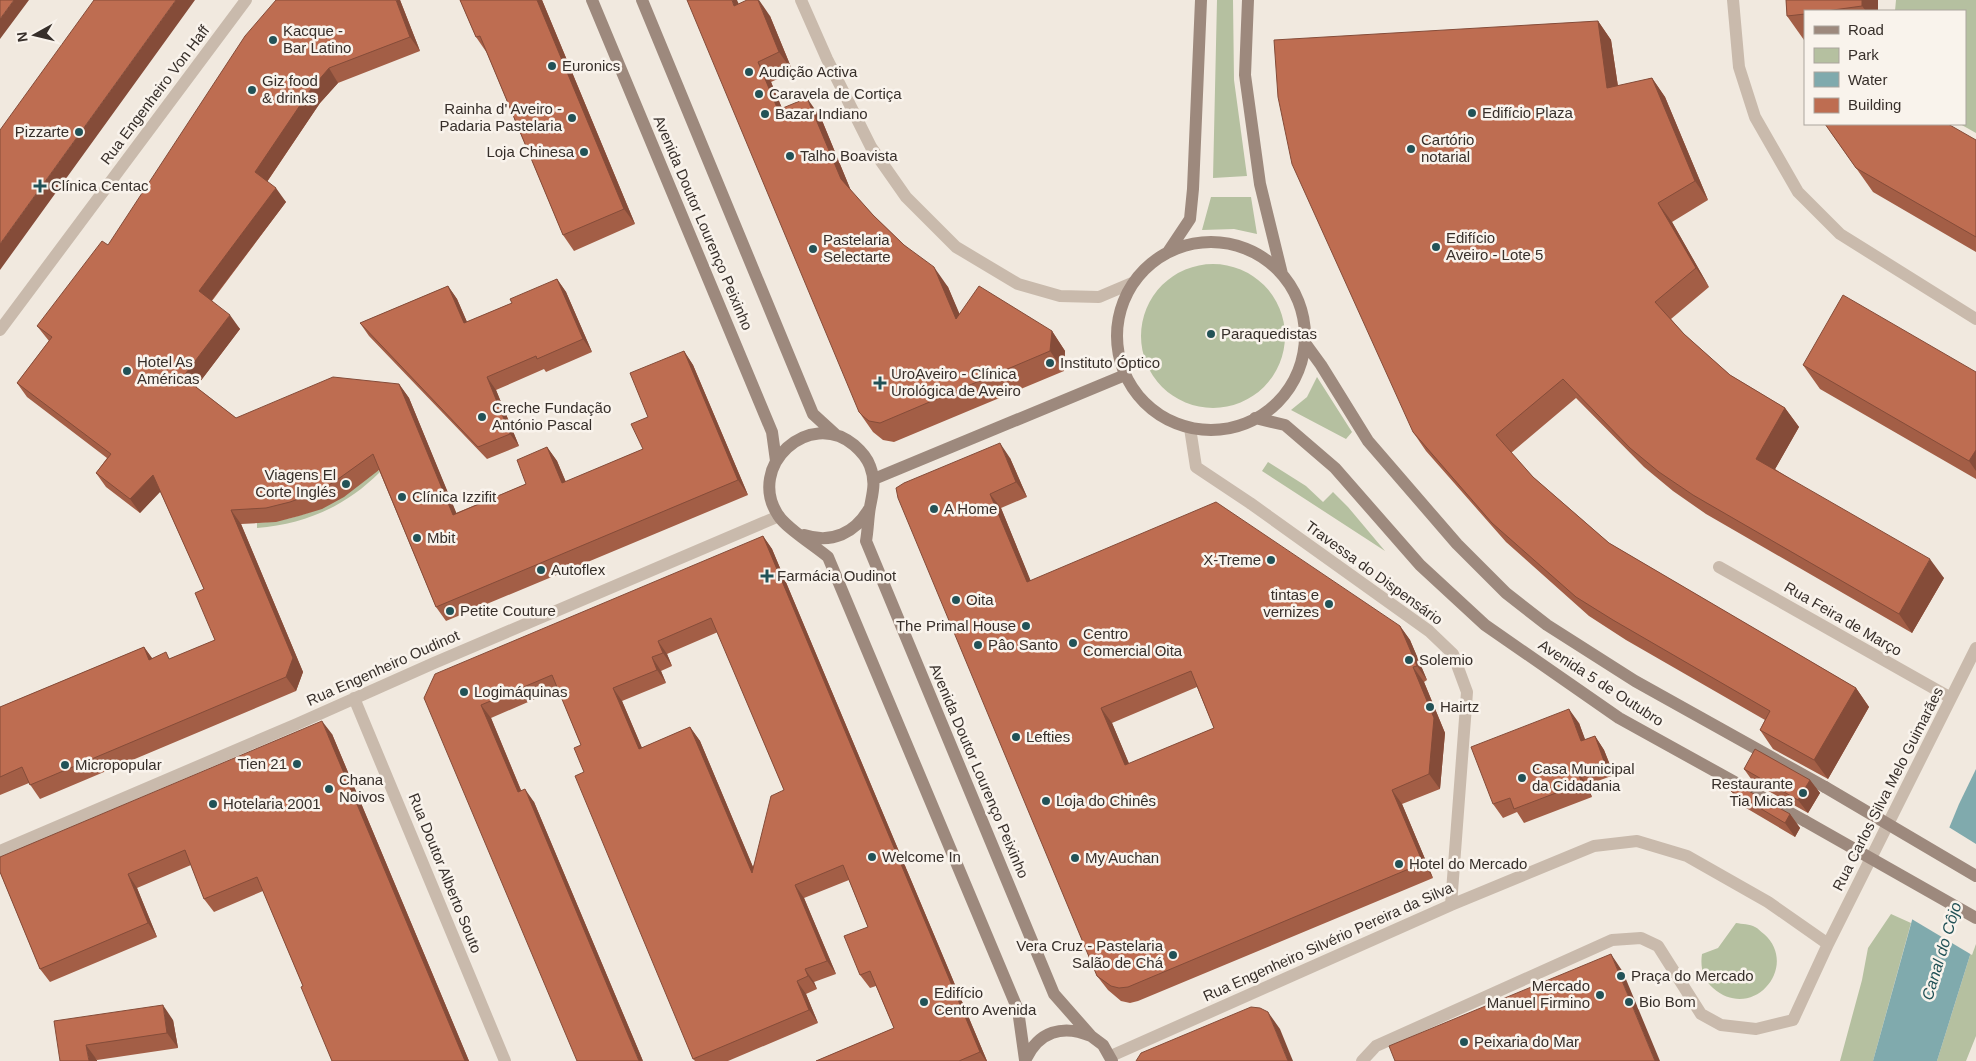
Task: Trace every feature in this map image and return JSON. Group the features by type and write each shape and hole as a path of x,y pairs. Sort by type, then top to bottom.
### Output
{"main road":[{"name":"Avenida Doutor Lourenço Peixinho","path":"592,0 772,432 776,461 771,474 770,489 772,503 779,516 788,526 828,557 1018,1010 1025,1060"},
{"name":"Avenida Doutor Lourenço Peixinho","path":"642,0 813,414 836,435 862,451 870,464 874,479 874,493 870,506 866,541 1054,994 1092,1036 1103,1045 1111,1059"},
{"path":"1168,252 1190,218 1193,189 1201,0"},
{"path":"1248,0 1246,75 1260,184 1282,274"},
{"path":"1197,242 1229,243 1258,254 1282,274 1296,295 1303,319 1305,343 1296,375 1279,401 1255,418 1234,427 1212,430 1190,428 1163,418 1141,399 1125,375 1117,344 1119,312 1132,283 1148,265 1168,252 1197,242"},
{"name":"Avenida 5 de Outubro","path":"1305,343 1321,365 1368,441 1457,544 1506,593 1547,625 1635,681 1825,787 1976,876"},
{"path":"874,479 1125,375"},
{"name":"Avenida 5 de Outubro","path":"1255,418 1285,425 1335,468 1420,565 1485,625 1619,718 1976,918"},
{"path":"776,461 787,447 802,438 819,434 836,435"},
{"name":"Avenida Doutor Lourenço Peixinho","path":"799,534 816,539 833,538 849,532 862,521 870,506"},
{"name":"Avenida Doutor Lourenço Peixinho","path":"1025,1060 1031,1048 1041,1039 1052,1033 1078,1030 1092,1036"}],"street":[{"name":"Rua Engenheiro Von Haff","path":"0,330 246,0"},
{"path":"801,0 827,59 871,147 906,197 956,247 1018,284 1060,296 1099,297 1132,283"},
{"path":"1733,0 1739,67 1755,117 1798,192 1840,234 1976,320"},
{"name":"Travessa do Dispensário","path":"1190,428 1196,468 1250,503 1429,631 1453,654 1467,692 1451,905"},
{"name":"Rua Engenheiro Oudinot","path":"0,851 779,516"},
{"name":"Rua Feira de Março","path":"1719,567 1951,698"},
{"name":"Rua Carlos Silva Melo Guimarães","path":"1828,944 1976,648"},
{"name":"Rua Doutor Alberto Souto","path":"354,698 505,1061"},
{"name":"Rua Engenheiro Silvério Pereira da Silva","path":"1111,1059 1451,905 1594,846 1637,842 1687,856 1768,902 1828,944"},
{"path":"1362,1061 1376,1046 1612,940 1641,938 1658,946 1701,1014 1721,1025 1756,1029 1793,1020 1828,944"}],"green space":[{"path":"1217,0 1233,0 1234,80 1247,176 1213,178"},
{"path":"1896,0 1976,0 1976,133 1962,125 1966,125 1966,10 1895,10"},
{"path":"1211,197 1251,197 1257,234 1234,229 1202,230"},
{"path":"1213,264 1240,270 1253,276 1264,285 1273,296 1279,309 1285,336 1279,363 1273,376 1264,387 1253,396 1240,402 1213,408 1186,402 1173,396 1162,387 1153,376 1147,363 1141,336 1147,309 1153,296 1162,285 1173,276 1186,270"},
{"path":"1317,377 1352,432 1346,439 1291,410 1307,397"},
{"path":"1268,462 1306,486 1323,502 1333,492 1385,551 1262,471"},
{"path":"377,469 380,472 367,484 353,495 323,512 292,522 257,528 257,523 291,518 322,507 351,491"},
{"path":"1891,914 1911,923 1873,1061 1840,1061 1862,980 1868,948"},
{"path":"1736,923 1753,926 1764,934 1774,947 1777,961 1774,974 1767,986 1756,995 1743,999 1728,997 1713,988 1703,973 1701,964 1702,954 1718,948"},
{"path":"1976,936 1976,1036 1966,1061 1937,1061"}],"water":[{"name":"Canal do Côjo","path":"1976,769 1976,936 1937,1061 1873,1061 1914,913 1959,804"}],"pier":[{"path":"1947,826 1976,844 1976,944 1972,955 1910,918"}],"building":[{"path":"0,0 14,0 0,19"},
{"path":"94,0 176,0 0,244 0,130"},
{"path":"276,0 396,0 410,37 329,68 311,89 255,172 276,188 199,291 230,315 183,377 236,418 333,377 399,384 453,515 526,484 517,460 547,447 562,483 643,449 631,424 648,417 630,373 684,351 738,480 436,607 373,454 334,482 312,494 266,508 231,510 293,658 286,677 30,785 22,767 0,777 0,707 144,647 149,660 166,652 169,659 215,640 195,593 204,589 153,475 130,499 96,473 111,454 17,383 52,337 37,326 102,241 108,245 245,36"},
{"path":"460,0 537,0 624,209 563,235 480,36 476,37"},
{"path":"687,0 732,0 734,6 747,0 758,0 779,52 758,62 778,110 807,98 841,179 873,215 904,245 934,267 956,319 979,286 1052,331 1050,351 880,423 869,421 864,417 859,412"},
{"path":"1786,0 1862,0 1862,6 1833,10 1804,10 1804,14 1787,16"},
{"path":"1598,21 1607,88 1652,78 1695,181 1658,203 1696,268 1655,302 1684,334 1730,375 1785,408 1756,459 1930,559 1899,614 1693,495 1659,472 1630,448 1563,379 1496,435 1533,477 1609,543 1856,688 1814,760 1760,730 1770,711 1576,597 1492,523 1413,432 1292,164 1278,97 1274,40"},
{"path":"1826,125 1950,125 1976,140 1976,237 1856,168"},
{"path":"557,279 583,339 537,359 536,356 487,377 510,434 478,447 360,323 448,286 464,323 512,303 510,299"},
{"path":"1843,295 1976,372 1976,450 1969,461 1803,365"},
{"path":"1000,443 1016,482 990,494 1027,582 1216,502 1400,626 1417,666 1413,667 1434,718 1429,774 1392,790 1423,863 1128,987 1119,988 1111,986 1097,976 898,498 896,488","holes":["1191,671 1214,728 1125,765 1101,708"]},
{"path":"763,536 980,1052 959,1061 816,1061 894,1028 870,971 860,975 844,936 868,927 843,865 795,885 827,961 805,969 808,976 797,981 809,1010 693,1059 575,776 584,772 574,748 581,745 552,675 481,705 518,792 525,789 639,1061 577,1061 424,698 435,674","holes":["711,618 784,790 771,796 752,873 690,727 639,749 613,688 657,670 652,657 663,653 658,641"]},
{"path":"1569,709 1581,741 1595,736 1604,761 1577,771 1582,783 1514,809 1510,798 1493,804 1471,747"},
{"path":"322,721 465,1061 332,1061 257,877 204,899 185,850 128,874 148,923 40,969 0,872 0,857"},
{"path":"1755,749 1810,780 1798,800 1744,769"},
{"path":"1736,784 1790,814 1785,823 1731,791"},
{"name":"Mercado Manuel Firmino","path":"1611,954 1655,1061 1395,1061 1389,1046"},
{"path":"163,1005 167,1033 86,1045 89,1061 60,1061 54,1021"},
{"path":"1251,1007 1260,1008 1268,1012 1288,1061 1136,1061 1141,1053"}],"place":[{"name":"Kacque - Bar Latino","path":"273,40"},
{"name":"Euronics","path":"552,66"},
{"name":"Audição Activa","path":"749,72"},
{"name":"Giz food & drinks","path":"252,90"},
{"name":"Caravela de Cortiça","path":"759,94"},
{"name":"Edifício Plaza","path":"1472,113"},
{"name":"Bazar Indiano","path":"765,114"},
{"name":"Rainha d' Aveiro - Padaria Pastelaria","path":"572,118"},
{"name":"Pizzarte","path":"79,132"},
{"name":"Cartório notarial","path":"1411,149"},
{"name":"Loja Chinesa","path":"584,152"},
{"name":"Talho Boavista","path":"790,156"},
{"name":"Clínica Centac","path":"40,186"},
{"name":"Edifício Aveiro - Lote 5","path":"1436,247"},
{"name":"Pastelaria Selectarte","path":"813,249"},
{"name":"Paraquedistas","path":"1211,334"},
{"name":"Instituto Óptico","path":"1050,363"},
{"name":"Hotel As Américas","path":"127,371"},
{"name":"UroAveiro - Clínica Urológica de Aveiro","path":"880,383"},
{"name":"Creche Fundação António Pascal","path":"482,417"},
{"name":"Viagens El Corte Inglés","path":"346,484"},
{"name":"Clínica Izzifit","path":"402,497"},
{"name":"A Home","path":"934,509"},
{"name":"Mbit","path":"417,538"},
{"name":"X-Treme","path":"1271,560"},
{"name":"Autoflex","path":"541,570"},
{"name":"Farmácia Oudinot","path":"767,576"},
{"name":"Oita","path":"956,600"},
{"name":"tintas e vernizes","path":"1329,604"},
{"name":"Petite Couture","path":"450,611"},
{"name":"The Primal House","path":"1026,626"},
{"name":"Centro Comercial Oita","path":"1073,643"},
{"name":"Pâo Santo","path":"978,645"},
{"name":"Solemio","path":"1409,660"},
{"name":"Logimáquinas","path":"464,692"},
{"name":"Hairtz","path":"1430,707"},
{"name":"Lefties","path":"1016,737"},
{"name":"Tien 21","path":"297,764"},
{"name":"Micropopular","path":"65,765"},
{"name":"Casa Municipal da Cidadania","path":"1522,778"},
{"name":"Chana Noivos","path":"329,789"},
{"name":"Restaurante Tia Micas","path":"1803,793"},
{"name":"Loja do Chinês","path":"1046,801"},
{"name":"Hotelaria 2001","path":"213,804"},
{"name":"Welcome In","path":"872,857"},
{"name":"My Auchan","path":"1075,858"},
{"name":"Hotel do Mercado","path":"1399,864"},
{"name":"Vera Cruz - Pastelaria Salão de Chá","path":"1173,955"},
{"name":"Praça do Mercado","path":"1621,976"},
{"name":"Mercado Manuel Firmino","path":"1600,995"},
{"name":"Edifício Centro Avenida","path":"924,1002"},
{"name":"Bio Bom","path":"1629,1002"},
{"name":"Peixaria do Mar","path":"1464,1042"}]}
